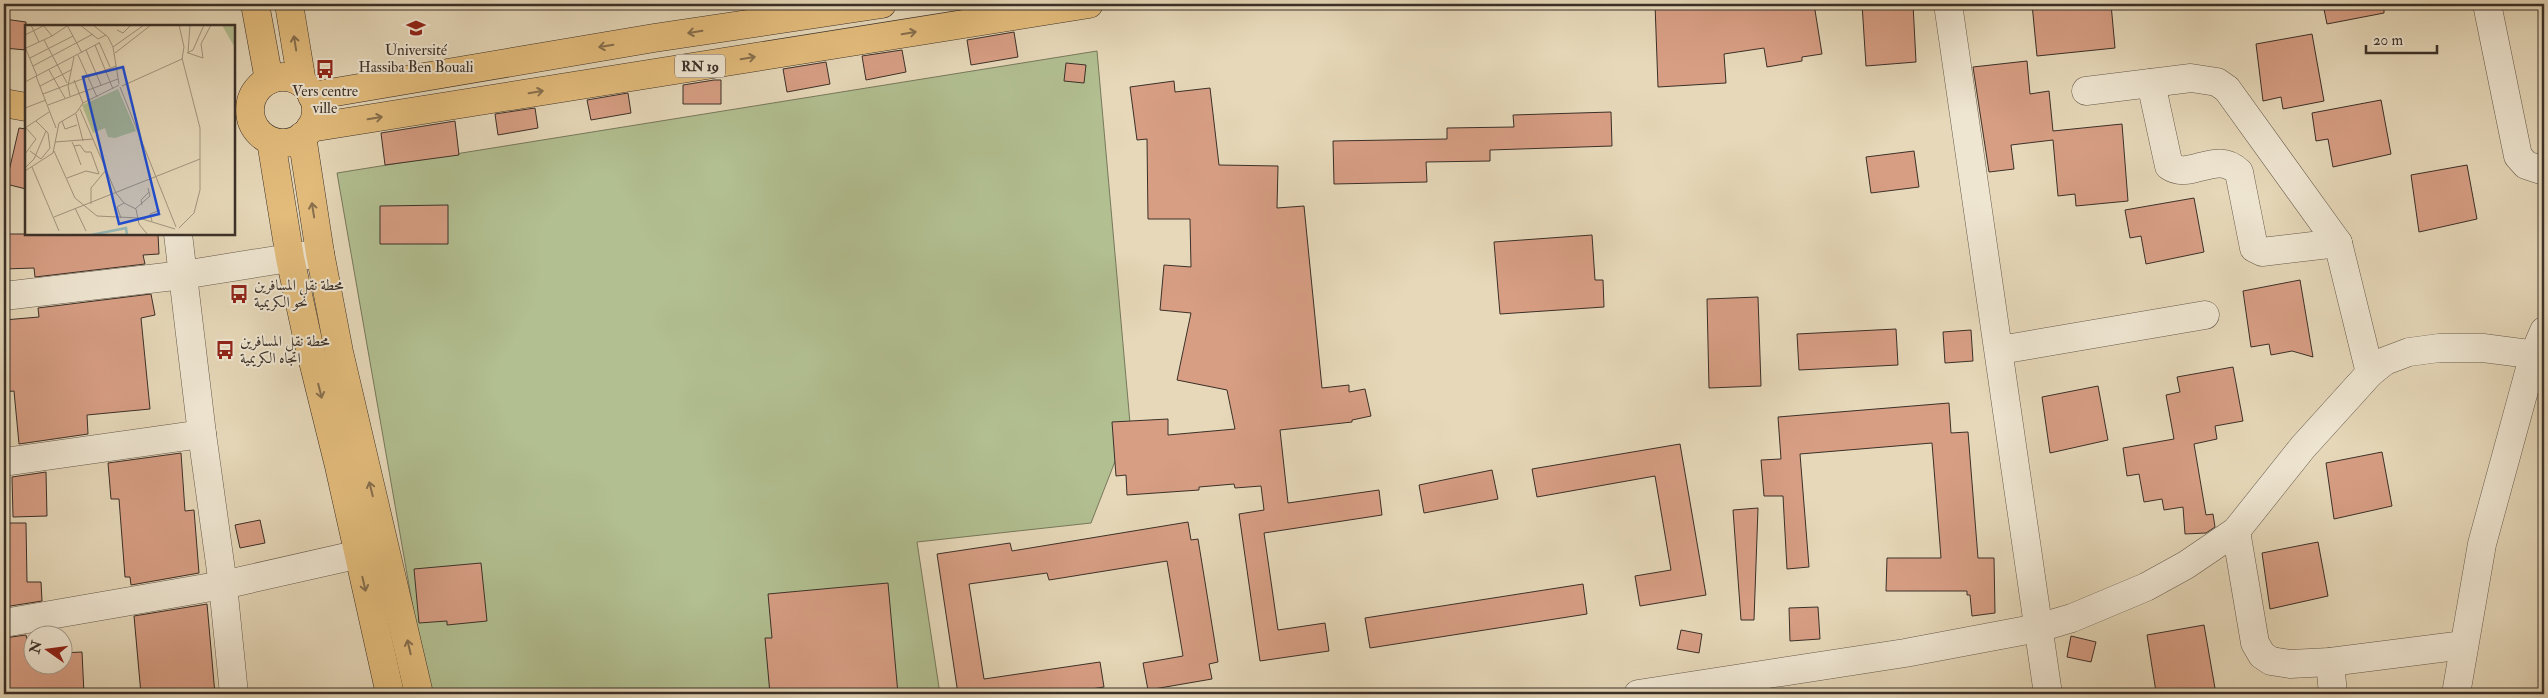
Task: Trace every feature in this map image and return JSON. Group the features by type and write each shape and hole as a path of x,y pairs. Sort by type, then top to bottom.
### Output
{"main road":[{"path":"255,4 269,80"},
{"path":"235,136 285,142 306,132 314,118 315,107 307,89 289,4"},
{"name":"RN 19","path":"307,89 882,4"},
{"name":"RN 19","path":"306,132 1089,4"},
{"path":"307,89 286,77 269,80 242,102 254,125 268,139 290,258 390,694"},
{"path":"4,103 25,107"},
{"path":"306,132 320,253 354,422 386,548 419,694"}],"street":[{"path":"1948,4 2000,350 2048,694"},
{"path":"2487,4 2518,156 2526,165 2544,172"},
{"path":"2086,91 2191,78 2216,82 2227,89 2338,243 2370,373"},
{"path":"2150,83 2170,166 2180,170 2224,162 2240,172 2254,248 2262,252 2338,243"},
{"path":"178,235 202,434 223,585 234,694"},
{"path":"4,296 183,275 320,253"},
{"path":"2000,350 2205,314"},
{"path":"1638,694 1905,653 2038,628 2072,618 2146,587 2186,565 2236,530 2303,446 2370,373 2385,361 2409,352 2439,348 2541,347 2482,544 2456,694"},
{"path":"4,462 202,434"},
{"path":"2236,530 2255,643 2262,656 2279,663 2330,662 2464,645"},
{"path":"4,623 223,585 386,548"},
{"path":"2330,662 2333,694"}],"green space":[{"path":"1097,51 1130,423 1091,523 917,542 940,694 428,694 337,173"}],"building":[{"path":"1655,4 1814,4 1822,54 1802,57 1802,61 1767,67 1764,48 1724,54 1726,83 1658,87"},
{"path":"1862,4 1913,4 1916,62 1866,66"},
{"path":"2032,4 2111,4 2115,48 2037,56"},
{"path":"2323,4 2384,4 2384,13 2327,24"},
{"path":"4,19 26,22 25,50 4,48"},
{"path":"1014,32 1018,57 971,65 967,40"},
{"path":"2312,34 2324,101 2283,109 2281,97 2263,101 2256,44"},
{"path":"902,50 906,72 866,80 862,56"},
{"path":"2027,61 2030,94 2049,91 2053,131 2122,124 2128,201 2076,206 2075,194 2058,196 2053,140 2011,145 2014,169 1989,172 1973,67"},
{"path":"826,62 830,84 787,92 783,69"},
{"path":"1066,63 1086,65 1084,83 1064,81"},
{"path":"721,80 721,104 683,104 683,85"},
{"path":"1174,81 1175,92 1210,88 1219,165 1278,166 1277,208 1304,206 1322,388 1349,385 1349,392 1365,389 1371,416 1352,420 1352,422 1280,430 1288,503 1379,490 1382,515 1264,533 1278,630 1325,623 1329,651 1260,661 1239,514 1264,510 1261,486 1235,488 1234,484 1199,487 1199,490 1127,495 1126,475 1116,476 1112,422 1168,419 1168,435 1235,429 1227,390 1177,380 1191,313 1160,310 1164,265 1191,267 1190,219 1148,219 1147,139 1137,140 1130,87"},
{"path":"628,93 631,113 591,120 587,100"},
{"path":"2381,100 2391,154 2333,167 2328,139 2316,141 2312,113"},
{"path":"535,108 538,128 498,135 495,114"},
{"path":"1611,112 1612,146 1490,150 1490,161 1426,162 1427,182 1334,184 1333,141 1447,139 1447,128 1514,127 1513,115"},
{"path":"455,121 459,155 385,165 381,133"},
{"path":"19,128 25,129 25,189 6,184"},
{"path":"1914,151 1919,187 1871,193 1866,157"},
{"path":"2467,165 2477,219 2419,232 2411,175"},
{"path":"2194,198 2204,252 2146,264 2141,236 2130,238 2125,210"},
{"path":"448,205 448,244 380,244 380,206"},
{"path":"4,234 158,235 159,254 143,255 145,264 35,277 34,268 4,269"},
{"path":"1592,235 1595,280 1603,280 1604,307 1500,314 1494,242"},
{"path":"2300,280 2313,357 2292,351 2271,355 2269,344 2251,347 2243,291"},
{"path":"151,294 155,315 141,318 150,409 87,415 88,434 19,444 14,391 4,392 4,320 39,317 38,308"},
{"path":"1758,297 1761,386 1709,388 1707,299"},
{"path":"1896,329 1898,365 1799,370 1797,334"},
{"path":"1971,330 1973,361 1945,363 1943,332"},
{"path":"2233,367 2243,421 2215,426 2217,439 2194,444 2206,515 2213,514 2215,527 2206,533 2185,534 2183,507 2164,510 2162,499 2144,502 2139,474 2127,476 2123,448 2174,439 2166,395 2180,392 2177,377"},
{"path":"2098,386 2108,440 2050,453 2042,397"},
{"path":"1949,403 1951,433 1968,432 1978,558 1994,558 1995,613 1972,616 1970,595 1967,595 1967,591 1886,591 1887,558 1941,558 1932,443 1800,454 1809,567 1787,569 1783,496 1764,496 1761,460 1781,459 1778,417"},
{"path":"1680,444 1706,595 1640,606 1635,576 1671,570 1655,476 1537,497 1532,469"},
{"path":"2382,452 2392,506 2334,519 2326,463"},
{"path":"181,453 185,511 194,510 199,573 131,585 130,577 125,577 119,499 111,499 108,463"},
{"path":"1492,470 1498,499 1424,513 1419,485"},
{"path":"46,472 47,516 13,517 12,477"},
{"path":"1758,508 1754,620 1741,620 1733,510"},
{"path":"260,520 265,543 240,548 235,525"},
{"path":"1188,522 1191,540 1198,539 1218,662 1209,664 1212,679 1148,690 1143,663 1183,656 1167,561 1049,580 1047,573 969,584 984,679 1100,662 1104,687 1059,694 958,694 937,554 1010,543 1012,551"},
{"path":"4,523 26,523 27,582 41,582 42,601 4,607"},
{"path":"2318,542 2328,596 2270,609 2262,553"},
{"path":"481,563 487,621 447,625 447,621 419,623 414,569"},
{"path":"888,583 898,694 770,694 765,638 772,638 768,594"},
{"path":"1583,584 1587,614 1370,648 1365,618"},
{"path":"207,604 215,694 141,694 134,616"},
{"path":"1818,607 1820,639 1790,641 1789,608"},
{"path":"2204,625 2216,694 2174,694 2173,689 2156,692 2147,635"},
{"path":"1681,630 1702,634 1699,653 1677,649"},
{"path":"22,636 22,676 72,676 72,652 82,652 84,694 10,694 4,657 4,638"},
{"path":"2071,636 2096,642 2091,662 2067,657"}],"place":[{"name":"Université Hassiba Ben Bouali","path":"416,28"},
{"name":"Vers centre ville","path":"325,69"},
{"name":"محطة نقل المسافرين نحو الكريمية","path":"239,294"},
{"name":"محطة نقل المسافرين اتجاه الكريمية","path":"225,350"}]}
